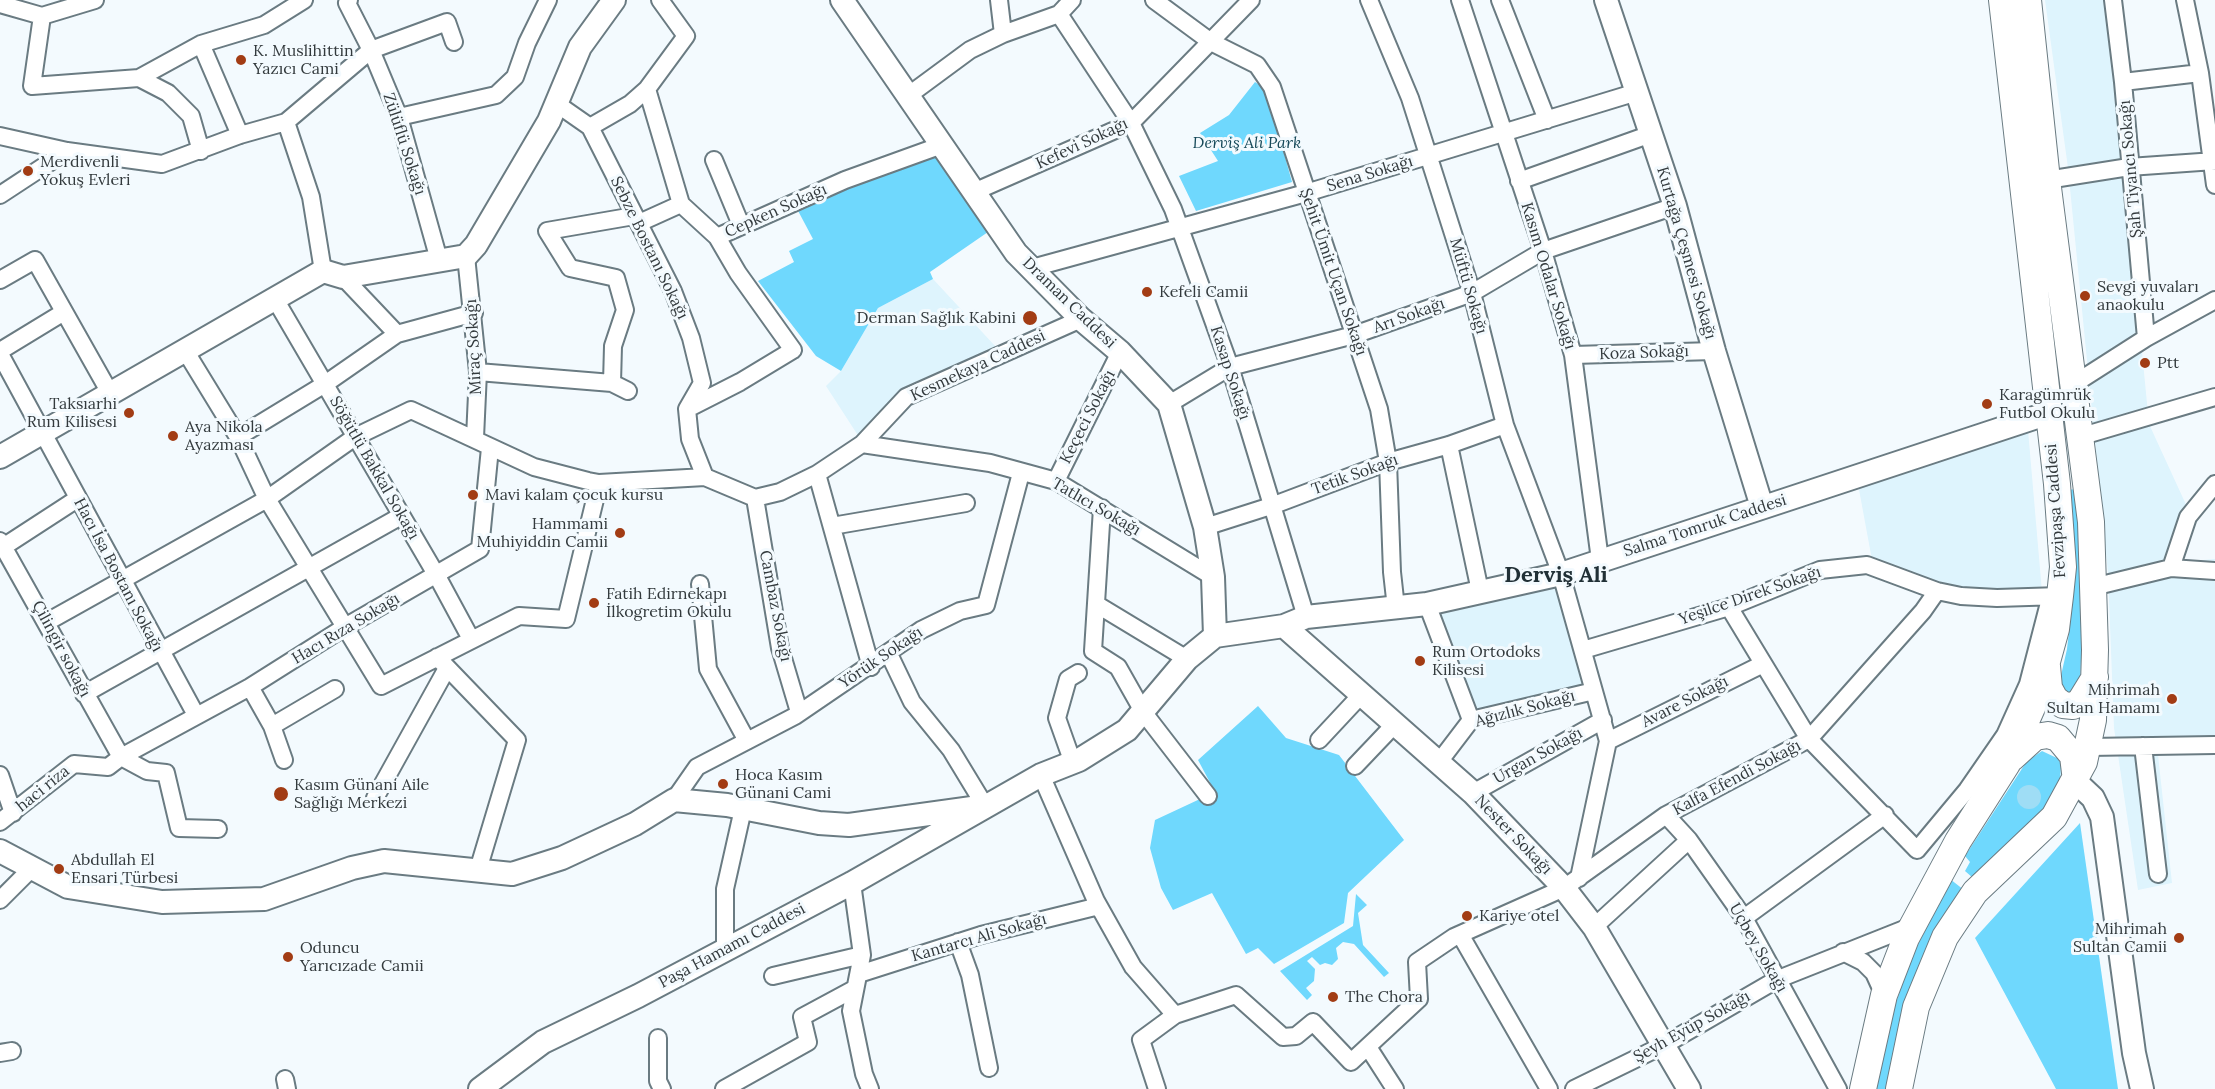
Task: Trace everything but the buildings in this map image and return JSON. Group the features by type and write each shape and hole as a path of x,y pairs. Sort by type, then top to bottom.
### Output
{"main road":[{"name":"Fevzipaşa Caddesi","path":"1863,1089 1884,995 1912,926 1958,841 2007,764 2038,694 2047,665 2062,544 2002,0"},
{"name":"Fevzipaşa Caddesi","path":"1899,1089 1916,1007 1952,923 1975,892 2054,817 2076,782 2089,747 2095,677 2091,522 2047,180 2028,0"},
{"path":"2049,412 2062,415 2072,469 2086,482"},
{"path":"2047,665 2049,688 2055,699 2063,705 2073,706 2079,703 2095,677"},
{"path":"2007,764 2024,744 2035,737 2048,735 2058,738 2073,756 2076,782"}],"street":[{"path":"0,4 42,16 95,0"},
{"path":"42,16 32,86 139,78 201,44 264,25 304,0"},
{"path":"399,117 496,95 516,77 527,43 548,0"},
{"path":"0,457 275,299 333,274 439,260 471,250 557,104 580,47 614,0"},
{"path":"590,127 630,104 647,89 686,36 660,0"},
{"name":"Draman Caddesi","path":"842,0 976,191 1016,254 1081,319 1120,352 1169,404 1204,527 1213,577 1215,636"},
{"path":"999,0 1002,34"},
{"path":"909,95 970,50 1002,34 1059,14 1072,0"},
{"name":"Şehit Ümit Uçan Sokağı","path":"1154,0 1211,42 1257,65 1272,87 1379,409 1388,462 1392,572 1396,608"},
{"name":"Kefevi Sokağı","path":"976,191 1131,123 1251,0"},
{"name":"Müftü Sokağı","path":"1369,0 1410,98 1472,293 1505,425 1561,574 1608,741"},
{"name":"Kasım Odalar Sokağı","path":"1460,0 1543,251 1573,356 1600,560"},
{"path":"1500,0 1547,120"},
{"name":"Kurtağa Çeşmesi Sokağı","path":"1606,0 1675,206 1714,351 1762,507"},
{"name":"Şah Tiyancı Sokağı","path":"2113,0 2123,82 2146,338"},
{"path":"2185,0 2200,74 2215,185"},
{"name":"Zülüflü Sokağı","path":"346,1 371,50 399,117 439,260"},
{"name":"Kasap Sokağı","path":"1059,14 1131,123 1179,226 1230,367 1274,505 1306,617"},
{"path":"0,136 67,151 162,164 240,135 285,122 371,50 447,22 454,42"},
{"path":"201,44 240,135"},
{"path":"2123,82 2200,74"},
{"path":"139,78 168,93 191,116 201,151"},
{"path":"647,89 681,204 717,237"},
{"name":"Sena Sokağı","path":"1032,268 1306,193 1637,92"},
{"name":"Sebze Bostanı Sokağı","path":"557,104 590,127 674,291 691,338 702,383 687,409"},
{"path":"285,122 311,197 333,274 397,334"},
{"path":"1519,181 1651,134"},
{"name":"Cepken Sokağı","path":"687,409 740,382 793,350 738,273 717,237 844,180 942,145"},
{"path":"0,195 67,151"},
{"path":"714,160 741,225"},
{"path":"2047,180 2129,167 2212,161"},
{"path":"612,383 613,346 625,310 616,278 570,268 547,231 637,220 681,204"},
{"name":"Arı Sokağı","path":"1169,404 1230,367 1354,335 1472,293 1543,251 1675,206"},
{"name":"Miraç Sokağı","path":"471,250 478,372 475,438"},
{"path":"0,280 35,260 110,393"},
{"name":"Söğütlü Bakkal Sokağı","path":"275,299 437,576 471,639"},
{"path":"2074,384 2146,338 2215,300"},
{"path":"0,352 64,312"},
{"path":"238,437 325,384 397,334 474,313"},
{"name":"Kesmekaya Caddesi","path":"755,498 780,492 817,474 862,444 906,397 1081,319"},
{"name":"Koza Sokağı","path":"1573,356 1714,351"},
{"name":"Hacı İsa Bostanı Sokağı","path":"0,352 77,499 196,715"},
{"path":"186,352 238,437 267,499 381,686 441,663 471,639 519,616 566,619 599,483"},
{"name":"Keçeci Sokağı","path":"1056,481 1120,352"},
{"path":"478,372 612,383 628,391"},
{"path":"2079,437 2215,397"},
{"path":"687,409 690,439 705,477"},
{"path":"47,622 267,499 355,437 411,410 534,467 599,483 705,477 755,498"},
{"name":"Salma Tomruk Caddesi","path":"1215,636 1284,626 1306,617 1427,604 1561,574 2049,412"},
{"name":"Tetik Sokağı","path":"1204,527 1274,505 1388,462 1449,445 1505,425"},
{"name":"Tatlıcı Sokağı","path":"862,444 990,462 1056,481 1213,577"},
{"path":"1449,445 1480,591"},
{"name":"Hacı Rıza Sokağı","path":"121,757 250,687 345,627 437,576 480,549 490,448"},
{"name":"Yörük Sokağı","path":"674,800 697,767 799,712 871,667 921,630 960,611 986,605 1021,472"},
{"path":"817,474 871,667"},
{"path":"2171,568 2188,517 2215,484"},
{"name":"Cambaz Sokağı","path":"755,498 780,648 799,712"},
{"path":"1,546 77,499"},
{"path":"832,526 966,503"},
{"path":"1102,508 1093,651 1118,667 1144,713 1208,796"},
{"path":"84,694 401,516"},
{"name":"Çilingir sokağı","path":"1,546 47,622 84,694 121,757"},
{"name":"Yeşilce Direk Sokağı","path":"1582,650 1729,607 1820,570 1867,565 1936,591 1961,597 2055,596"},
{"path":"2093,587 2171,568 2215,571"},
{"path":"700,584 708,669 747,741"},
{"name":"Kalfa Efendi Sokağı","path":"1368,1047 1419,999 1418,962 1461,936 1572,883 1666,815 1809,739 1923,611 1936,591"},
{"path":"1729,607 1809,739 1917,850 1967,790 2005,735 2028,684 2055,596"},
{"path":"1096,604 1187,659"},
{"path":"1427,604 1471,720"},
{"name":"Nester Sokağı","path":"1284,626 1572,883 1594,927 1689,1089"},
{"path":"0,851 68,887 162,902 264,898 352,868 384,861 512,874 562,858 635,824 674,800 743,809 819,823 849,825 985,806 1041,775 1072,763 1127,730 1144,713 1187,659 1215,636"},
{"path":"889,654 912,702 951,750 985,806"},
{"path":"375,798 441,663"},
{"path":"441,663 517,740 478,870"},
{"name":"Avare Sokağı","path":"1608,741 1763,664"},
{"path":"1072,763 1057,718 1068,679 1078,673"},
{"path":"250,687 272,726 284,760"},
{"path":"272,726 335,689"},
{"name":"Ağızlık Sokağı","path":"1439,762 1471,720 1594,691"},
{"path":"1319,740 1361,694"},
{"name":"Urgan Sokağı","path":"1473,793 1603,720"},
{"path":"1354,766 1394,725"},
{"path":"1572,883 1608,741"},
{"path":"2089,747 2215,745"},
{"path":"2143,746 2158,874"},
{"path":"121,757 147,771 166,773 179,828 218,829"},
{"name":"haci riza","path":"7,818 74,764 108,767 121,757"},
{"path":"0,775 7,818"},
{"path":"1041,775 1099,906 1133,967 1175,1015"},
{"path":"2076,782 2093,798 2102,818 2134,1053 2142,1089"},
{"name":"Paşa Hamamı Caddesi","path":"480,1089 543,1042 852,883 985,806"},
{"path":"725,950 725,889 743,809"},
{"name":"Uçbey Sokağı","path":"1666,815 1689,840 1744,918 1776,980 1838,1089"},
{"path":"1744,918 1885,815"},
{"path":"1594,927 1689,840"},
{"path":"0,900 31,869"},
{"path":"852,883 862,955 851,1011 864,1074 870,1089"},
{"name":"Kantarcı Ali Sokağı","path":"724,1089 808,1042 802,1017 857,981 958,942 1099,906"},
{"name":"Şeyh Eyüp Sokağı","path":"1575,1089 1664,1045 1776,980 1912,926"},
{"path":"1461,936 1549,1089"},
{"path":"958,942 970,975 989,1068"},
{"path":"1843,952 1863,962 1874,974 1884,995"},
{"path":"773,976 862,955"},
{"path":"1157,1089 1141,1040 1175,1015 1236,995 1282,1037 1296,1036 1313,1022 1351,1062 1368,1047 1389,1087"},
{"path":"658,1038 658,1081 662,1089"}],"shaded area":[{"path":"2045,0 2108,0 2149,424 2194,522 2180,562 2215,559 2215,739 2166,739 2158,755 2172,883 2138,890 2114,728 2108,573 2068,168"},
{"path":"933,279 996,347 905,391 859,437 826,386 841,371 878,308"},
{"path":"2028,430 2042,592 1945,590 1872,560 1858,484"},
{"path":"1556,581 1588,688 1475,716 1440,613"},
{"path":"2029,785 2038,788 2041,797 2038,806 2029,809 2020,806 2017,797 2020,788"}],"green space":[{"name":"Derviş Ali Park","path":"1255,82 1266,89 1292,182 1196,211 1179,176 1218,161 1200,133 1229,115"},
{"path":"935,155 988,232 930,272 933,279 878,308 841,371 816,356 758,281 794,262 789,251 813,239 796,207"},
{"path":"2077,489 2082,635 2080,687 2076,694 2062,693 2060,680 2067,649 2072,606 2066,490"},
{"path":"1258,706 1286,738 1339,755 1404,840 1348,893 1344,923 1274,964 1258,948 1246,954 1212,893 1173,910 1161,888 1150,848 1155,820 1215,792 1198,760"},
{"path":"2042,751 2059,759 2061,766 2060,781 2044,811 1973,878 1965,871 1970,862 1965,856 2027,761"},
{"path":"2080,823 2118,1089 2056,1089 1975,938"},
{"path":"1950,879 1964,890 1890,1089 1875,1089 1889,1023 1911,959"},
{"path":"1356,894 1367,905 1358,913 1363,945 1389,973 1384,977 1354,944 1343,942 1336,948 1338,959 1332,965 1325,963 1320,965 1312,957 1307,961 1315,969 1314,981 1306,988 1312,995 1307,1000 1280,971 1353,926"}],"place":[{"name":"K. Muslihittin Yazıcı Cami","path":"241,60"},
{"name":"Merdivenli Yokuş Evleri","path":"28,171"},
{"name":"Kefeli Camii","path":"1147,292"},
{"name":"Sevgi yuvaları anaokulu","path":"2085,296"},
{"name":"Derman Sağlık Kabini","path":"1030,318"},
{"name":"Ptt","path":"2145,363"},
{"name":"Karagümrük Futbol Okulu","path":"1987,404"},
{"name":"Taksıarhi Rum Kilisesi","path":"129,413"},
{"name":"Aya Nikola Ayazması","path":"173,436"},
{"name":"Mavi kalam çocuk kursu","path":"473,495"},
{"name":"Hammami Muhiyiddin Camii","path":"620,533"},
{"name":"Fatih Edirnekapı İlkogretim Okulu","path":"594,603"},
{"name":"Rum Ortodoks Kilisesi","path":"1420,661"},
{"name":"Mihrimah Sultan Hamamı","path":"2172,699"},
{"name":"Hoca Kasım Günani Cami","path":"723,784"},
{"name":"Kasım Günani Aile Sağlığı Merkezi","path":"281,794"},
{"name":"Abdullah El Ensari Türbesi","path":"59,869"},
{"name":"Kariye otel","path":"1467,916"},
{"name":"Mihrimah Sultan Camii","path":"2179,938"},
{"name":"Oduncu Yarıcızade Camii","path":"288,957"},
{"name":"The Chora","path":"1333,997"}],"district":[{"name":"Derviş Ali","path":"1556,576"}]}
